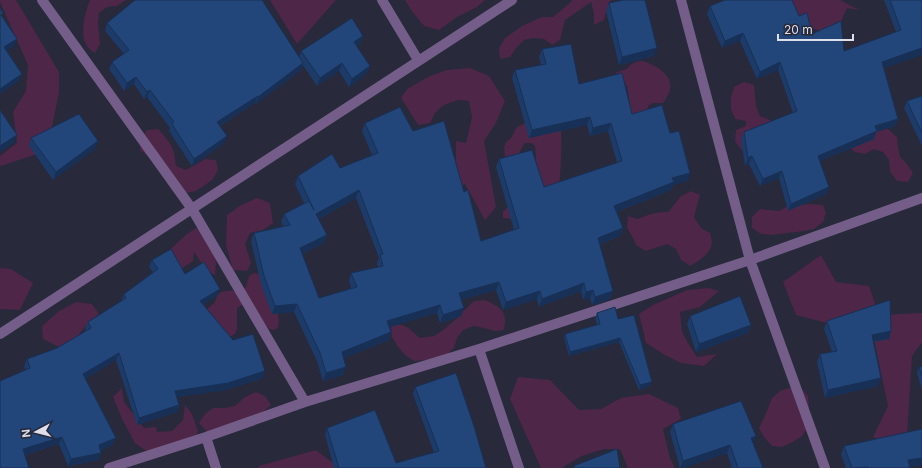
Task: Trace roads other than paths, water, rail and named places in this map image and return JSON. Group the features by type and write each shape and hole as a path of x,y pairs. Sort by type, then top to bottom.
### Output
{"street":[{"path":"42,0 192,210 305,402"},
{"path":"382,0 418,60"},
{"path":"0,334 512,0"},
{"path":"681,0 750,260 825,468"},
{"path":"109,468 206,437 305,402 479,349 750,260 922,198"},
{"path":"479,349 519,468"},
{"path":"206,437 216,468"}]}
